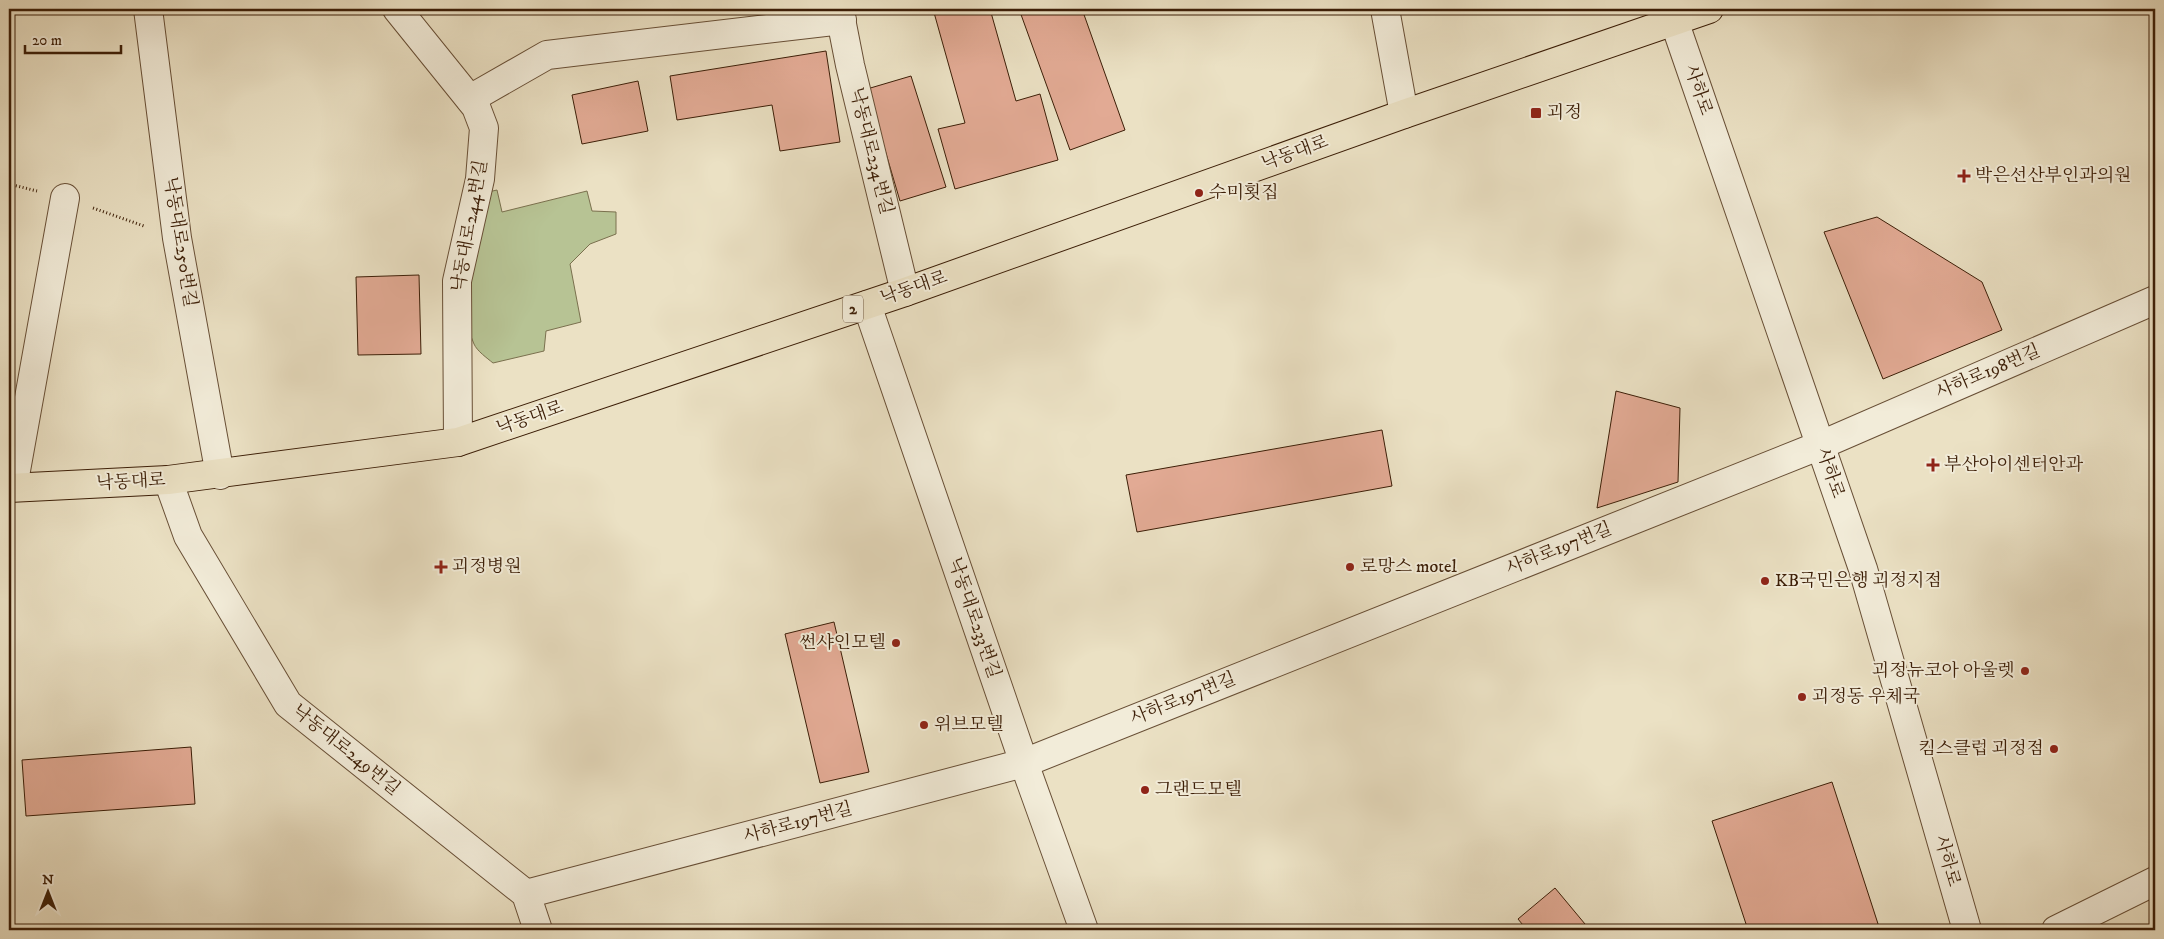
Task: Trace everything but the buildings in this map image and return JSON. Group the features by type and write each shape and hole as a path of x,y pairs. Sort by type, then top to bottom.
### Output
{"main road":[{"name":"낙동대로","path":"11,488 168,480 458,442 905,292 1404,114 1672,15 1709,9"}],"street":[{"name":"낙동대로250번길","path":"148,9 177,238 220,474"},
{"name":"낙동대로244번길","path":"397,9 476,106 484,128 480,179 457,281 458,442"},
{"path":"1385,9 1404,114"},
{"path":"470,99 547,55 841,14"},
{"name":"낙동대로234번길","path":"841,14 850,65 905,292"},
{"name":"사하로","path":"1672,15 1863,568 1966,930"},
{"path":"11,488 65,198"},
{"name":"낙동대로233번길","path":"867,305 1024,763 1084,930"},
{"name":"사하로198번길","path":"1821,445 2151,307"},
{"name":"사하로197번길","path":"526,894 1024,763 1821,445"},
{"name":"낙동대로249번길","path":"168,480 188,536 288,704 526,894"},
{"path":"2056,930 2155,881"},
{"path":"526,894 538,930"}],"green space":[{"path":"497,190 502,212 587,191 592,211 616,212 616,234 590,244 570,264 581,322 546,331 544,351 493,363 475,347 469,328 467,310 471,269 488,192"}],"place":[{"name":"괴정","path":"1536,113"},
{"name":"박은선산부인과의원","path":"1964,176"},
{"name":"수미횟집","path":"1199,193"},
{"name":"부산아이센터안과","path":"1933,465"},
{"name":"괴정병원","path":"441,567"},
{"name":"로망스 motel","path":"1350,567"},
{"name":"KB국민은행 괴정지점","path":"1765,581"},
{"name":"썬샤인모텔","path":"896,643"},
{"name":"괴정뉴코아 아울렛","path":"2025,671"},
{"name":"괴정동 우체국","path":"1802,697"},
{"name":"위브모텔","path":"924,725"},
{"name":"킴스클럽 괴정점","path":"2054,749"},
{"name":"그랜드모텔","path":"1145,790"}]}
